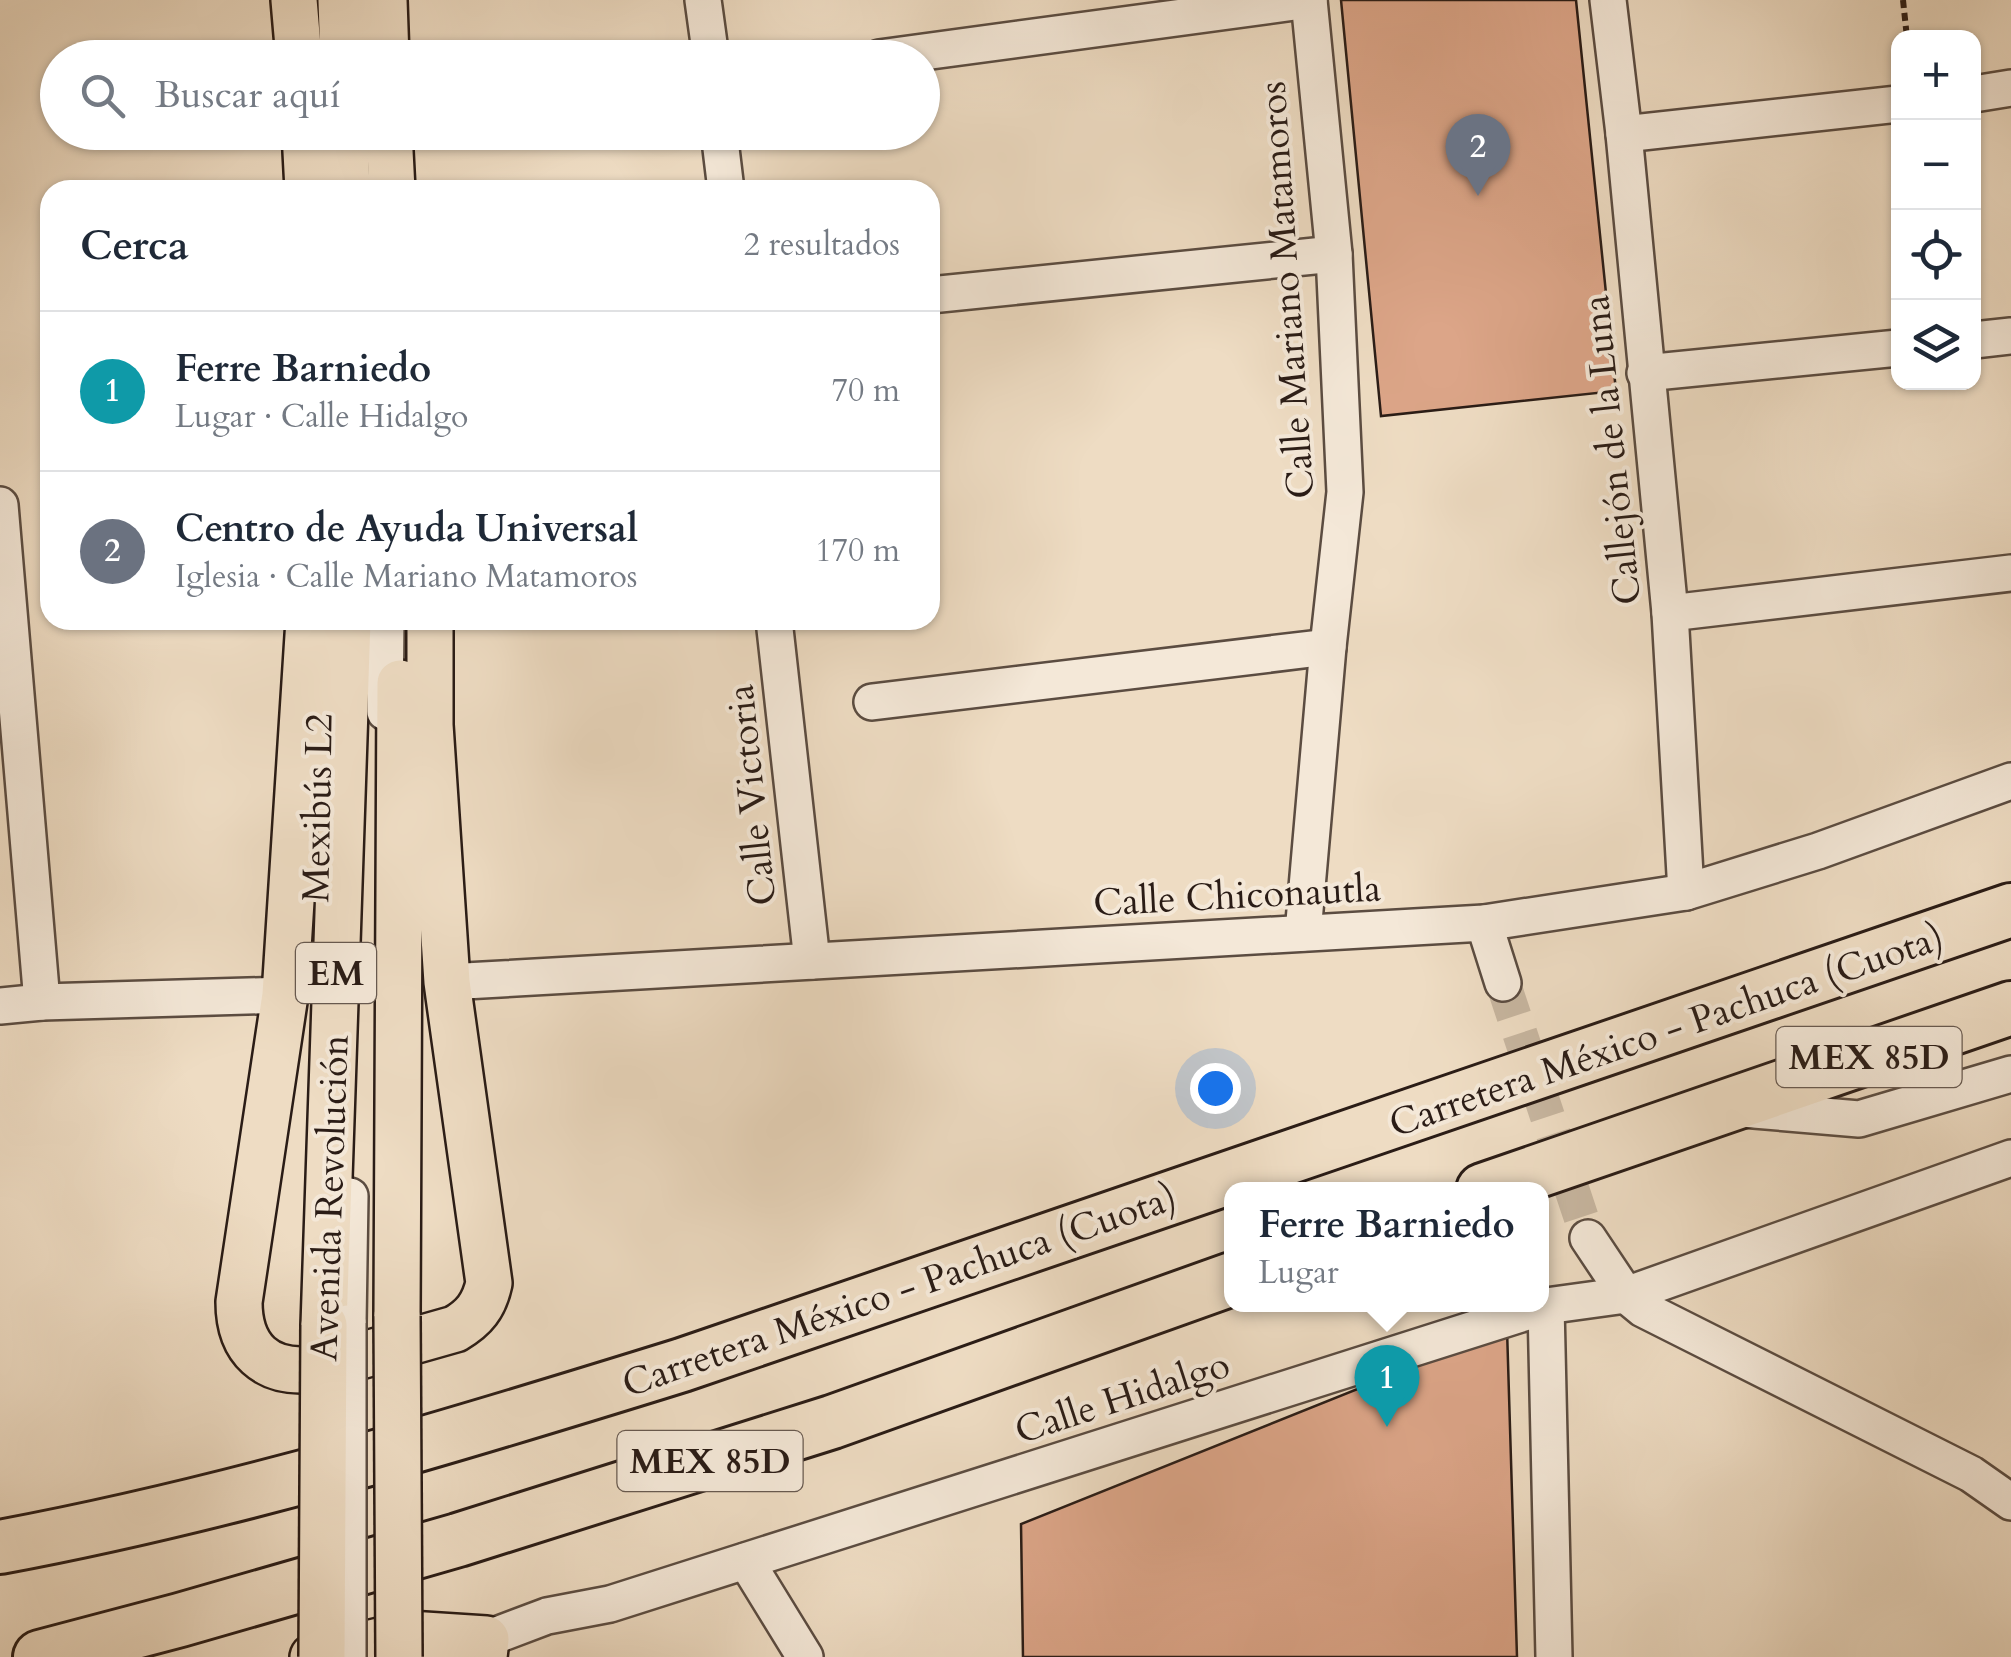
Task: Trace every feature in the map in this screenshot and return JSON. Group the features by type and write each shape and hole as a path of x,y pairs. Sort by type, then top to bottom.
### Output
{"highway":[{"name":"Carretera México - Pachuca (Cuota)","path":"0,1547 213,1500 480,1428 682,1365 2011,910"},
{"name":"MEX 85D","path":"1507,1182 2011,1008"},
{"name":"MEX 85D","path":"40,1657 440,1546 814,1428 1224,1283"}],"main road":[{"path":"294,0 297,40"},
{"path":"344,40 345,0"},
{"path":"384,0 385,40"},
{"path":"306,150 307,180"},
{"path":"346,150 347,180"},
{"path":"390,150 391,180"},
{"path":"308,630 285,995 239,1302 239,1320 254,1351 265,1362 297,1372 454,1330 470,1320 486,1295 488,1270 447,982 430,725 430,630"},
{"name":"Avenida Revolución","path":"348,630 363,1320 399,1657"},
{"name":"Avenida Revolución","path":"322,1657 363,1320 400,630"},
{"path":"313,1657 409,1634 485,1648"}],"street":[{"path":"320,0 324,40"},
{"path":"345,0 350,40"},
{"path":"704,0 708,40"},
{"path":"940,50 1309,0"},
{"name":"Calle Mariano Matamoros","path":"1302,933 1345,492 1334,254 1309,0"},
{"name":"Callejón de la Luna","path":"1608,0 1670,613 1686,892"},
{"path":"1981,93 2011,88"},
{"path":"1624,134 1891,105"},
{"path":"334,150 336,180"},
{"path":"359,150 361,180"},
{"path":"721,150 725,180"},
{"path":"940,294 1334,254"},
{"path":"1981,339 2011,336"},
{"path":"1646,373 1891,349"},
{"path":"0,505 4,590 42,1002"},
{"path":"1670,613 2011,573"},
{"name":"Mexibús L2","path":"364,630 363,1320 381,1657"},
{"name":"Mexibús L2","path":"348,1657 386,630"},
{"name":"Calle Victoria","path":"775,630 812,962"},
{"path":"872,702 1328,647"},
{"name":"Calle Chiconautla","path":"447,982 1484,923 1686,892 1818,851 2011,782"},
{"path":"1484,923 1503,983"},
{"path":"0,1006 285,995"},
{"path":"1726,1107 1859,1119 2011,1074"},
{"name":"Calle Hidalgo","path":"1549,1306 1626,1295 2011,1158"},
{"path":"1588,1238 1626,1295 1643,1309 1971,1474 2011,1502"},
{"name":"Calle Hidalgo","path":"485,1648 546,1616 610,1604 1527,1312"},
{"path":"1546,1312 1554,1657"},
{"path":"746,1561 804,1657"}],"path":[{"path":"1903,0 1906,30"}],"building":[{"path":"1341,0 1576,0 1616,391 1381,416"},
{"path":"1507,1329 1517,1657 1023,1657 1021,1524"}],"tunnel":[{"path":"1503,983 1588,1238"}],"place":[{"name":"Centro de Ayuda Universal","path":"1478,196"},
{"name":"Ferre Barniedo","path":"1387,1427"}]}
